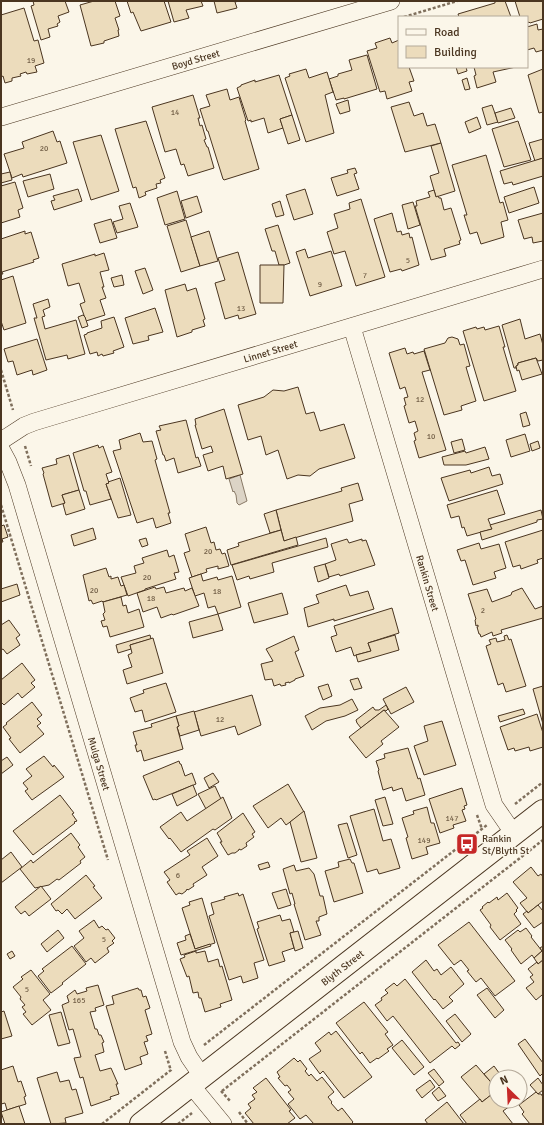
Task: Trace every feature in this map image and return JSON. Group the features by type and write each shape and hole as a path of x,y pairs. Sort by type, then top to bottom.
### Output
{"street":[{"name":"Boyd Street","path":"1,117 391,1"},
{"name":"Linnet Street","path":"3,438 34,422 543,269"},
{"name":"Rankin Street","path":"352,327 494,805 514,834"},
{"name":"Mulga Street","path":"3,438 8,462 17,485 182,1042 189,1057 196,1080 223,1124"},
{"name":"Blyth Street","path":"140,1124 543,811"}],"path":[{"path":"407,16 457,1"},
{"path":"1,370 13,410"},
{"path":"1,505 109,864"},
{"path":"102,1124 543,782"},
{"path":"222,1090 543,840"},
{"path":"164,1048 170,1071"},
{"path":"178,1124 191,1114"}],"shaded area":[{"path":"240,475 247,501 239,505 229,479"}],"building":[{"path":"33,1 65,1 69,12 58,16 60,22 57,24 58,26 48,29 50,37 41,40 31,6 34,5"},
{"path":"94,1 115,1 120,16 115,18 119,30 119,36 104,41 104,43 91,46 80,5"},
{"path":"127,1 164,1 171,22 141,31 133,12 131,13"},
{"path":"168,1 201,1 203,6 186,10 189,18 174,22"},
{"path":"214,1 239,1 235,2 237,8 217,13"},
{"path":"495,1 505,1 511,16 459,16 458,14 495,3"},
{"path":"515,1 543,1 543,19 530,23 528,22 528,16 520,16"},
{"path":"24,8 34,41 38,40 44,63 35,66 37,72 27,74 26,72 20,74 21,76 12,78 12,81 5,83 3,76 1,77 1,15"},
{"path":"537,24 538,30 543,29 543,50 536,52 534,48 528,50 528,27"},
{"path":"390,38 392,43 398,40 398,68 409,68 414,81 409,82 412,91 387,99 385,91 380,92 367,51 377,48 375,43"},
{"path":"367,55 377,89 336,100 329,79 338,76 338,74 352,70 349,60"},
{"path":"456,68 466,68 467,71 458,74"},
{"path":"474,68 511,68 493,72 496,82 477,88 474,76 476,75"},
{"path":"306,69 309,78 327,72 333,92 325,95 334,133 306,142 285,78 290,76 289,74"},
{"path":"543,69 543,112 539,113 528,75"},
{"path":"279,75 292,115 280,119 283,128 268,133 264,118 251,122 251,120 248,121 237,88 255,80 255,82"},
{"path":"467,78 470,89 465,90 462,80"},
{"path":"227,89 230,100 239,97 259,169 224,180 200,109 210,106 206,95"},
{"path":"193,95 200,118 198,118 200,126 202,125 206,139 204,140 208,147 214,168 188,176 184,164 181,165 176,149 165,152 152,107"},
{"path":"348,100 350,111 340,114 336,104"},
{"path":"409,102 414,116 423,113 427,126 435,124 441,143 405,152 391,107"},
{"path":"492,105 498,122 487,125 482,108"},
{"path":"511,108 515,118 498,123 495,113"},
{"path":"292,115 300,140 288,144 280,119"},
{"path":"477,117 481,128 469,133 465,122"},
{"path":"146,121 165,178 160,180 161,183 156,184 157,188 145,192 146,195 139,198 136,187 133,188 115,129"},
{"path":"518,121 531,160 504,167 492,129"},
{"path":"53,131 57,142 60,141 67,163 23,177 22,174 12,178 4,154 24,148 22,142"},
{"path":"101,135 119,191 91,200 73,142"},
{"path":"543,139 543,158 535,161 529,143"},
{"path":"441,143 455,191 436,197 430,176 439,173 431,146"},
{"path":"486,155 500,203 503,202 508,220 501,222 504,237 481,244 477,232 470,234 464,215 467,215 452,165"},
{"path":"543,158 543,176 513,185 512,182 504,184 500,171"},
{"path":"355,168 357,173 354,174 359,189 337,196 331,178 348,173 347,170"},
{"path":"10,172 12,180 1,183 1,174"},
{"path":"50,174 54,189 28,197 23,181"},
{"path":"15,182 23,208 18,210 20,217 1,223 1,186"},
{"path":"534,187 539,203 509,213 504,197"},
{"path":"78,189 82,201 54,210 51,201 55,200 53,196"},
{"path":"305,189 313,214 294,220 286,195"},
{"path":"434,190 436,197 438,196 441,198 444,210 451,208 461,240 459,241 460,244 444,249 446,256 431,260 415,206 417,206 416,201 430,197 428,192"},
{"path":"177,191 185,219 165,225 157,198"},
{"path":"197,196 202,212 186,218 181,201"},
{"path":"361,199 385,277 356,286 345,251 334,254 327,232 338,228 334,214 350,209 349,203"},
{"path":"280,201 284,215 276,217 272,204"},
{"path":"413,202 420,225 408,229 402,205"},
{"path":"130,203 138,227 117,233 113,222 123,219 119,206"},
{"path":"392,213 397,232 401,231 402,235 409,233 410,238 412,237 419,265 402,271 401,269 390,272 374,219"},
{"path":"543,213 543,241 533,243 532,237 524,239 518,220"},
{"path":"111,219 117,238 100,243 94,224"},
{"path":"186,220 200,266 181,272 167,226"},
{"path":"278,225 290,263 284,265 279,265 275,251 272,251 265,229"},
{"path":"25,231 25,234 31,232 39,258 33,260 34,262 2,272 3,274 1,274 1,239"},
{"path":"209,231 218,261 200,266 191,237"},
{"path":"305,249 308,258 331,251 342,286 310,296 296,252"},
{"path":"238,252 256,314 239,319 238,315 225,319 215,283 225,280 218,258"},
{"path":"104,253 109,270 100,272 104,287 102,287 106,298 100,300 105,315 86,321 80,304 85,302 79,283 68,286 62,264 95,254 95,256"},
{"path":"260,265 284,265 283,303 260,303"},
{"path":"145,268 153,290 143,294 135,271"},
{"path":"122,275 124,285 114,287 111,278"},
{"path":"13,276 26,323 4,330 1,321 1,280"},
{"path":"185,284 187,291 196,288 205,319 203,320 205,326 177,337 165,290"},
{"path":"48,299 50,307 43,310 45,316 42,317 45,329 76,320 85,354 68,359 67,355 46,360 34,318 37,318 33,304"},
{"path":"155,308 163,332 148,336 149,340 133,344 125,318"},
{"path":"83,315 88,326 82,328 78,317"},
{"path":"114,317 124,347 113,351 114,353 103,356 102,354 98,356 97,352 90,354 84,335 102,328 101,321"},
{"path":"520,319 525,339 540,334 543,345 543,360 538,361 536,358 518,363 516,368 514,368 502,325"},
{"path":"499,326 505,347 503,347 516,391 484,401 463,331 476,327 477,329 484,327 485,330"},
{"path":"452,337 458,339 460,345 464,344 470,366 466,367 476,401 461,406 462,410 444,415 424,349 445,343 448,338"},
{"path":"37,339 47,370 33,375 32,370 17,375 13,361 8,362 4,349"},
{"path":"405,348 407,354 413,352 414,354 424,351 430,370 422,372 446,450 419,458 414,441 416,440 414,433 418,431 415,421 409,423 404,406 406,405 404,398 408,397 405,387 400,389 389,353"},
{"path":"536,358 542,374 522,380 516,366 518,363"},
{"path":"298,387 306,414 314,412 320,431 344,424 355,458 319,469 310,476 298,475 287,479 278,450 266,455 261,436 248,440 238,405 264,397 273,390 284,391"},
{"path":"224,409 243,474 226,479 223,466 208,471 203,455 213,452 211,446 202,449 195,425 195,419"},
{"path":"526,412 530,425 523,427 520,414"},
{"path":"186,420 196,458 198,457 201,466 178,473 174,458 166,461 156,431 161,430 159,426"},
{"path":"140,433 143,442 152,441 157,459 155,460 170,513 168,513 171,523 156,528 153,518 137,523 113,451 121,449 119,440"},
{"path":"525,434 530,451 511,457 506,440"},
{"path":"462,439 465,450 454,453 451,442"},
{"path":"538,441 540,448 532,451 530,444"},
{"path":"98,445 99,448 103,446 112,472 106,474 109,483 106,484 111,499 90,505 86,491 84,491 73,453"},
{"path":"485,447 489,459 466,465 444,465 442,457 465,451 466,453"},
{"path":"69,455 79,490 62,495 65,503 52,507 42,468 57,464 56,459"},
{"path":"489,467 492,476 500,474 503,484 449,501 441,478 470,470 471,473"},
{"path":"120,478 131,515 118,518 106,484"},
{"path":"358,483 363,500 349,504 353,521 284,541 276,510 342,491 341,488"},
{"path":"79,490 85,509 66,515 63,504 65,503 62,495"},
{"path":"497,490 505,514 488,519 492,529 467,536 464,527 462,528 459,516 451,518 447,505"},
{"path":"276,510 281,530 270,533 264,514"},
{"path":"541,510 543,519 482,540 480,532 492,529 490,525"},
{"path":"4,525 8,537 2,539 3,542 1,542 1,526"},
{"path":"206,527 211,543 214,542 216,550 220,549 222,554 225,553 229,566 218,569 218,566 206,569 207,572 192,577 184,553 190,551 185,534"},
{"path":"93,528 96,539 74,546 71,535"},
{"path":"281,530 284,541 296,537 298,545 231,565 227,550 239,546 238,543"},
{"path":"543,530 543,558 537,560 538,563 521,569 520,565 513,567 505,542"},
{"path":"146,538 148,545 142,547 139,540"},
{"path":"326,538 328,547 272,563 274,572 250,579 249,576 237,580 232,565"},
{"path":"347,539 349,543 362,539 362,541 366,540 375,565 340,576 339,574 329,577 325,564 336,560 331,544"},
{"path":"479,543 481,549 499,544 506,568 494,572 496,578 473,585 465,560 461,561 457,550"},
{"path":"167,550 169,557 174,555 179,572 174,573 176,579 128,596 121,577 136,573 134,566 144,563 142,558"},
{"path":"325,564 329,578 318,582 314,567"},
{"path":"106,568 109,577 111,576 111,579 118,577 121,586 124,585 127,595 93,604 91,600 89,601 83,575"},
{"path":"201,574 203,581 217,577 218,580 232,576 241,607 218,614 215,606 208,608 204,593 195,596 189,578"},
{"path":"17,584 20,595 1,602 1,589"},
{"path":"346,585 350,596 368,591 374,609 308,627 304,608 319,603 316,595"},
{"path":"155,587 156,589 164,587 166,593 184,588 185,591 192,588 199,606 161,618 157,607 143,612 137,593"},
{"path":"522,588 535,609 543,606 543,618 501,630 502,633 493,636 492,632 481,637 477,627 478,625 476,626 476,619 468,594 487,589 492,602 511,595 512,592"},
{"path":"282,593 288,614 254,623 248,603"},
{"path":"121,597 123,606 126,605 128,613 139,609 144,627 110,637 107,626 103,627 101,621 105,620 103,614 105,612 103,602"},
{"path":"392,608 399,633 368,643 371,651 354,656 351,647 336,652 331,637 337,635 334,626"},
{"path":"218,614 223,630 193,638 189,622"},
{"path":"9,620 20,635 16,638 20,645 7,654 3,649 1,650 1,625"},
{"path":"150,635 151,639 130,645 131,649 118,653 116,645"},
{"path":"395,635 399,650 358,662 356,655 371,651 368,643"},
{"path":"507,635 509,640 511,639 526,686 506,692 503,683 498,685 486,646 491,644 489,640 496,638 497,642 505,640 504,636"},
{"path":"294,636 299,650 295,652 304,676 289,683 285,683 286,685 281,686 280,684 274,686 272,679 265,680 261,664 273,661 266,649"},
{"path":"153,638 163,673 127,684 123,670 132,667 128,655 132,653 130,645"},
{"path":"22,663 35,680 31,683 35,687 22,698 18,693 4,705 1,702 1,680"},
{"path":"358,678 362,688 354,690 350,680"},
{"path":"166,683 176,712 145,722 142,710 135,712 130,698 144,693 143,690"},
{"path":"328,684 332,696 323,700 318,687"},
{"path":"543,686 543,724 533,689"},
{"path":"406,687 414,702 391,714 383,699"},
{"path":"252,695 261,725 238,735 235,726 201,736 194,712"},
{"path":"352,699 358,710 345,716 326,721 312,730 305,716 320,708 340,705"},
{"path":"32,702 42,715 37,719 41,723 37,726 44,734 20,753 9,739 11,738 3,727"},
{"path":"386,705 388,709 386,711 384,710 361,728 357,723 356,720 373,707 375,710 379,710"},
{"path":"523,709 525,714 500,722 498,716"},
{"path":"384,710 399,727 381,741 383,744 366,758 349,737"},
{"path":"194,711 199,730 180,736 176,716"},
{"path":"537,714 543,733 543,747 530,751 529,747 515,751 514,748 508,750 500,727"},
{"path":"176,716 179,726 177,727 183,749 144,761 141,750 137,752 135,745 137,745 133,732 152,727 151,724"},
{"path":"442,721 456,765 424,775 414,746 428,741 424,726"},
{"path":"408,748 425,795 406,801 402,788 393,791 392,787 383,790 376,761 385,758 384,754"},
{"path":"44,756 64,777 32,800 25,791 28,789 23,783 32,776 26,769"},
{"path":"7,757 13,765 1,774 1,761"},
{"path":"179,761 185,776 192,773 196,784 153,800 143,776"},
{"path":"213,773 219,782 209,788 204,778"},
{"path":"288,784 304,812 286,825 281,818 268,828 253,806"},
{"path":"193,785 197,795 177,806 172,794"},
{"path":"215,786 221,799 206,809 198,794"},
{"path":"462,788 467,805 464,806 465,809 462,810 466,821 453,825 454,828 440,833 429,799"},
{"path":"60,795 74,813 72,814 77,821 33,855 13,831"},
{"path":"223,797 232,818 215,830 213,829 181,852 160,827 181,812 187,821"},
{"path":"385,797 393,824 383,826 375,800"},
{"path":"427,807 431,823 434,823 440,843 426,847 428,854 412,859 406,838 408,837 402,818 414,814 413,811"},
{"path":"374,809 383,841 391,839 400,868 379,874 377,869 367,872 350,816"},
{"path":"304,811 317,858 301,862 290,822"},
{"path":"243,813 255,832 252,834 254,837 246,843 247,846 228,855 220,842 222,842 217,833"},
{"path":"347,823 357,855 348,858 338,825"},
{"path":"71,833 80,845 78,847 85,857 80,861 81,863 59,880 57,879 49,885 35,888 20,869 31,860 33,863"},
{"path":"207,838 218,856 202,867 207,875 193,884 194,886 188,890 187,889 182,894 179,893 176,895 167,882 170,880 164,872 190,855 187,851"},
{"path":"11,852 22,867 1,883 1,860"},
{"path":"350,859 352,863 354,863 363,893 334,902 325,871 339,867 338,862"},
{"path":"268,862 270,867 260,870 258,865"},
{"path":"294,865 296,871 309,868 314,874 320,896 323,896 327,914 319,917 319,921 316,921 321,935 305,940 292,893 290,894 283,869"},
{"path":"531,867 538,876 541,874 543,877 543,901 528,913 520,903 527,898 513,882"},
{"path":"86,875 102,898 75,919 67,909 62,914 58,910 56,911 51,904"},
{"path":"41,886 51,899 29,916 25,911 21,914 15,907"},
{"path":"286,889 291,905 278,909 272,893"},
{"path":"238,893 239,896 243,894 264,960 254,963 258,978 243,983 241,976 229,980 209,916 214,914 211,903"},
{"path":"507,893 518,908 514,914 521,924 500,940 480,910 488,902 489,903 497,897 498,900"},
{"path":"202,898 215,943 195,949 182,908 190,905 189,902"},
{"path":"538,905 543,911 543,922 534,928 523,914 527,911 528,913"},
{"path":"280,915 282,921 290,919 294,932 290,933 294,948 282,952 285,961 269,966 257,929 259,928 257,922"},
{"path":"94,920 99,928 102,926 106,930 108,929 115,938 112,941 114,943 107,948 109,952 95,963 91,958 86,962 74,946 84,938 79,931"},
{"path":"469,922 515,981 495,996 481,978 476,982 467,971 469,970 461,960 454,965 438,945"},
{"path":"526,928 542,951 534,958 532,955 521,964 505,940 518,930 520,932"},
{"path":"58,930 64,938 47,952 41,944"},
{"path":"298,931 303,948 295,951 290,933"},
{"path":"190,934 195,949 210,944 211,946 181,955 177,943 186,940 185,936"},
{"path":"72,946 86,964 51,993 38,976 44,971 42,969"},
{"path":"543,946 543,960 538,964 534,958 542,951 540,948"},
{"path":"12,951 15,956 10,959 7,954"},
{"path":"196,951 196,953 205,951 208,962 218,959 220,967 222,966 232,1000 220,1004 221,1007 205,1012 198,992 193,993 189,976 187,977 180,959 185,957 184,955"},
{"path":"426,960 434,971 437,969 441,975 451,967 464,984 449,997 453,1001 443,1009 412,972"},
{"path":"543,960 543,996 542,995 536,1000 526,988 534,982 530,977 533,975 528,969 537,962 538,964"},
{"path":"31,970 50,994 43,1000 51,1010 32,1025 23,1014 26,1012 22,1007 25,1005 13,987 23,979 21,977"},
{"path":"405,979 456,1043 458,1042 460,1045 455,1049 452,1046 430,1063 393,1016 387,1021 375,1005 388,993 385,990 394,983 397,986"},
{"path":"98,985 104,1005 95,1008 96,1011 90,1012 95,1029 97,1029 104,1042 102,1043 104,1052 95,1055 100,1071 111,1068 118,1084 116,1084 119,1094 110,1097 111,1099 91,1106 83,1077 80,1078 74,1058 81,1057 73,1029 69,1030 62,1005 69,1002 67,996 75,990 77,994 87,991 86,988"},
{"path":"138,988 141,990 143,997 146,996 150,1008 145,1010 152,1034 146,1036 148,1041 144,1042 148,1054 140,1057 142,1064 125,1070 106,1006 114,1004 112,996"},
{"path":"487,988 504,1010 495,1018 477,995"},
{"path":"364,1002 388,1032 385,1034 393,1045 387,1049 389,1051 370,1063 362,1052 360,1054 336,1023"},
{"path":"4,1011 12,1036 1,1039 1,1012"},
{"path":"61,1012 70,1043 58,1046 49,1015"},
{"path":"455,1014 471,1034 462,1042 446,1021"},
{"path":"336,1031 372,1077 344,1098 323,1071 320,1074 309,1059 321,1051 315,1043 329,1032 331,1035"},
{"path":"525,1039 543,1063 543,1073 540,1076 518,1044"},
{"path":"402,1040 424,1067 414,1075 392,1048"},
{"path":"294,1058 298,1062 300,1060 307,1069 305,1071 309,1076 311,1074 317,1081 322,1077 334,1092 328,1097 332,1102 331,1103 338,1111 342,1108 353,1122 351,1124 314,1124 306,1115 300,1119 288,1104 294,1099 288,1092 291,1090 278,1078 280,1077 277,1072"},
{"path":"476,1065 488,1079 488,1097 482,1102 461,1077"},
{"path":"13,1066 18,1082 21,1081 26,1096 24,1097 26,1104 7,1110 5,1103 1,1104 1,1070"},
{"path":"434,1069 444,1082 439,1086 428,1073"},
{"path":"488,1071 488,1079 484,1074"},
{"path":"57,1072 60,1082 69,1080 72,1090 76,1089 83,1113 65,1118 66,1123 51,1124 37,1078"},
{"path":"266,1078 291,1110 289,1111 295,1118 287,1124 254,1124 245,1113 251,1108 248,1104 255,1099 252,1095 257,1092 253,1088"},
{"path":"538,1078 543,1085 543,1090 538,1094 530,1085"},
{"path":"430,1080 435,1087 422,1098 416,1090"},
{"path":"439,1087 446,1096 438,1101 432,1093"},
{"path":"536,1092 541,1094 543,1097 543,1124 530,1124 522,1114 524,1112 522,1109 528,1109 528,1098"},
{"path":"488,1097 488,1109 506,1109 503,1111 513,1124 467,1124 460,1115 480,1099 482,1102"},
{"path":"447,1102 464,1124 428,1124 425,1120"},
{"path":"19,1106 25,1124 5,1124 1,1112"}],"place":[{"name":"Rankin St/Blyth St","path":"467,844"}]}
